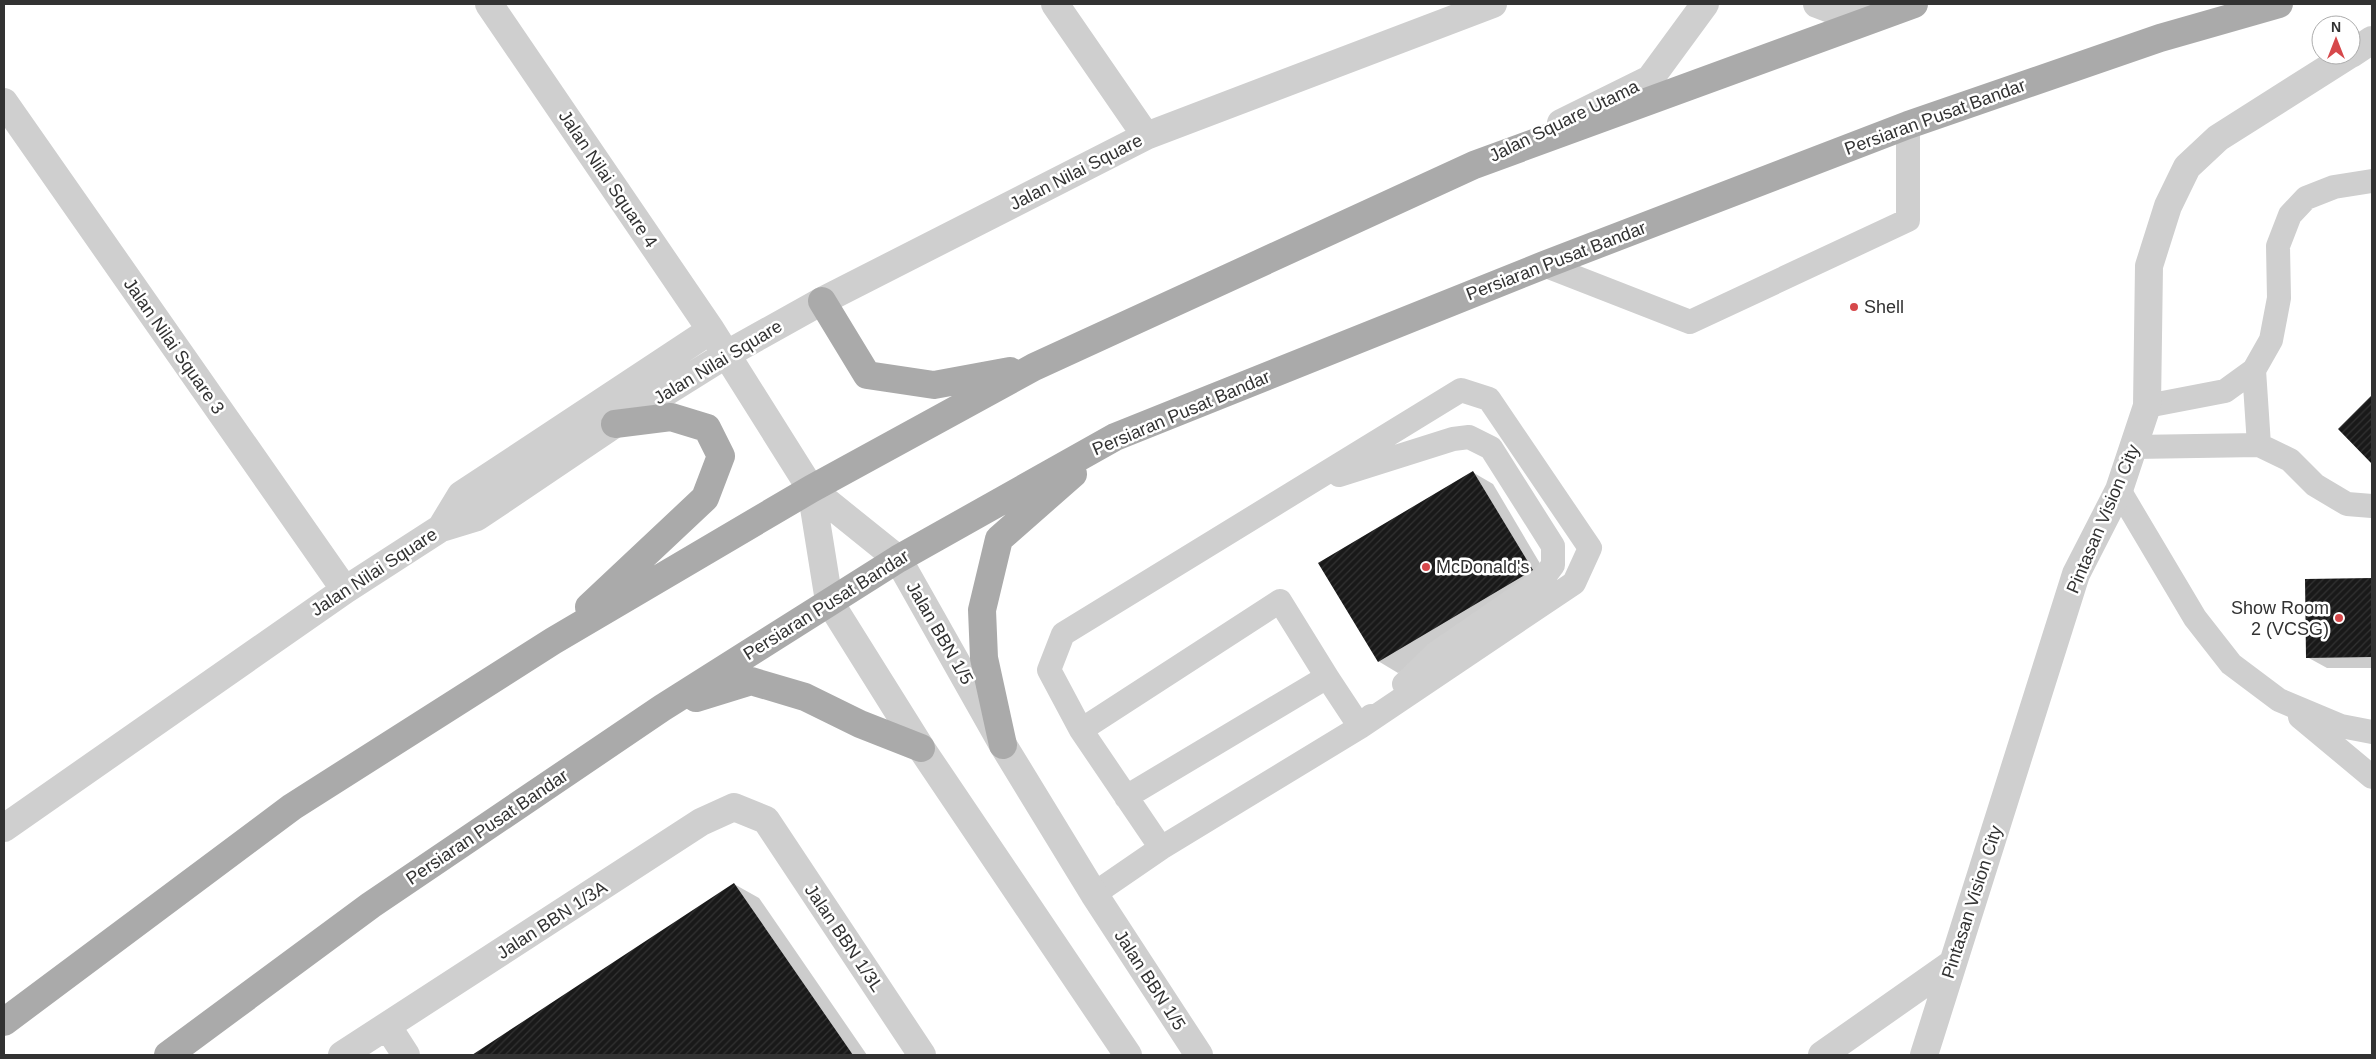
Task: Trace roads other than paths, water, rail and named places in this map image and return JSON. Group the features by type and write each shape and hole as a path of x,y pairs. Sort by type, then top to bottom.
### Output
{"main road":[{"path":"4,1022 292,807 553,641 811,489 1034,367 1474,165 1914,4"},
{"name":"Persiaran Pusat Bandar","path":"168,1055 371,905 662,708 898,559 1115,437 1544,265 1908,126 2160,38 2279,4"},
{"path":"822,301 867,375 934,385 1034,367"},
{"path":"553,641 705,498 721,456 706,428 671,417 615,424"},
{"path":"1003,745 984,658 982,610 999,539 1115,437"},
{"path":"662,708 751,681 804,697 860,724 921,748"}],"street":[{"name":"Jalan Nilai Square 4","path":"489,4 711,330 811,489"},
{"path":"1055,4 1146,136"},
{"name":"Jalan Nilai Square","path":"4,828 345,590 441,528 477,517 615,424 726,354 822,301 1146,136 1493,4"},
{"name":"Jalan Square Utama","path":"1474,165 1650,80 1704,4"},
{"path":"1817,4 1830,9 1893,4"},
{"name":"Pintasan Vision City","path":"2361,47 2372,40"},
{"name":"Pintasan Vision City","path":"1924,1055 2076,574 2119,490 2147,406 2149,266 2168,206 2187,167 2218,138 2333,65"},
{"name":"Jalan Nilai Square 3","path":"4,102 345,590"},
{"path":"441,528 462,495 711,330"},
{"path":"811,489 829,601 921,748 1128,1055"},
{"name":"Jalan BBN 1/5","path":"811,489 898,559 1003,745 1094,894 1199,1055"},
{"name":"Jalan BBN 1/3A","path":"342,1055 388,1027 701,822 734,807 766,820"},
{"name":"Jalan BBN 1/3L","path":"766,820 915,1053"},
{"path":"1822,1055 1953,963"},
{"path":"388,1027 406,1055"}],"lane":[{"path":"1544,265 1690,322 1908,220 1908,126"},
{"path":"2147,406 2225,391 2254,370 2271,340 2279,298 2278,246 2290,215 2306,198 2334,186 2372,180"},
{"path":"2254,370 2259,445"},
{"path":"1094,894 1162,848 1360,727 1574,583 1590,548 1489,399 1461,390 1063,634 1049,670 1081,730 1162,848"},
{"path":"1304,487 1453,439 1469,437 1491,448 1553,546 1553,565 1541,581 1435,654 1360,727"},
{"path":"2134,448 2259,445 2290,460 2315,485 2347,504 2372,506"},
{"path":"2119,490 2195,618 2232,664 2279,700 2372,777"},
{"path":"1081,730 1280,601 1327,678 1360,727"},
{"path":"1126,797 1327,678"},
{"path":"2279,700 2341,726 2372,732"}],"place":[{"name":"Shell","path":"1854,307"},
{"name":"McDonald's","path":"1426,567"},
{"name":"Show Room 2 (VCSG)","path":"2339,618"}]}
